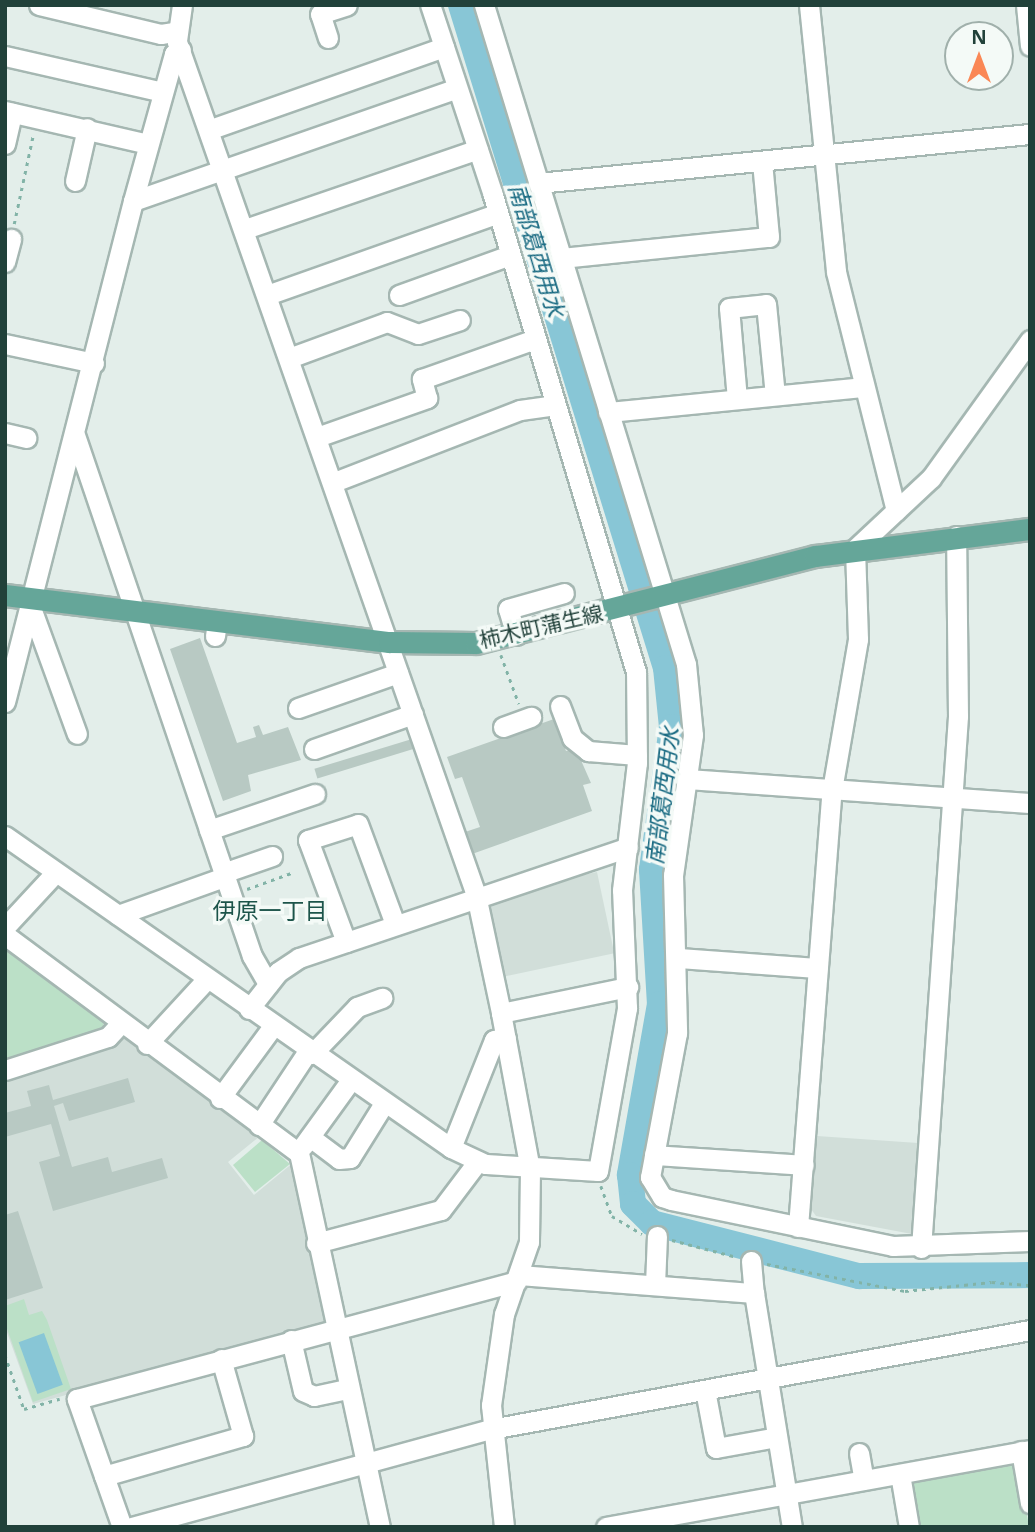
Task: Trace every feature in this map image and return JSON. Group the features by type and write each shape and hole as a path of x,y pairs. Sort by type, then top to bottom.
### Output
{"main road":[{"name":"柿木町蒲生線","path":"5,595 31,602 137,612 216,629 389,642 476,643 855,549 1030,529"}],"street":[{"path":"38,5 105,12 178,41 389,642 433,786 476,895 530,1169 529,1242 504,1314 491,1429 504,1527"},
{"path":"5,702 94,363 133,201 178,41 182,5"},
{"path":"328,38 320,14 347,5"},
{"path":"5,836 383,1105 451,1148 478,1161 530,1169 598,1171 628,986 622,890 637,755 636,672 620,608 478,149 430,5"},
{"path":"484,5 535,183 561,258 686,664 693,722 673,875 678,958 677,1033 650,1177 662,1197 799,1227 920,1248 1030,1241"},
{"path":"809,5 836,272 895,510"},
{"path":"1026,5 1030,47"},
{"path":"211,129 444,47"},
{"path":"5,56 163,92"},
{"path":"133,201 457,88"},
{"path":"5,144 9,112 149,144"},
{"path":"75,181 87,128"},
{"path":"535,183 1030,134"},
{"path":"245,229 478,149"},
{"path":"561,258 769,237 762,161"},
{"path":"267,295 498,213"},
{"path":"5,262 11,239"},
{"path":"398,295 510,255"},
{"path":"737,399 729,308 766,304 775,395"},
{"path":"289,358 387,322 418,334 460,320"},
{"path":"317,437 427,398 422,379 535,340"},
{"path":"799,1227 832,790 858,639 855,549 943,464 1030,340"},
{"path":"5,344 94,363"},
{"path":"608,412 863,387"},
{"path":"334,482 520,410 556,405"},
{"path":"5,433 26,438"},
{"path":"75,435 226,882 268,984"},
{"path":"920,1248 958,716 956,536"},
{"path":"516,635 508,609 564,593"},
{"path":"31,602 77,734"},
{"path":"298,708 398,673"},
{"path":"560,706 572,738 588,751 637,755"},
{"path":"314,748 413,714"},
{"path":"503,727 527,715"},
{"path":"686,779 1030,803"},
{"path":"209,830 315,794"},
{"path":"346,942 308,840 358,824 395,924"},
{"path":"249,1009 268,984 299,958 476,895 628,847"},
{"path":"118,915 226,882 272,856"},
{"path":"5,927 55,873"},
{"path":"5,935 119,1024 259,1125 339,1159 349,1158 383,1105"},
{"path":"678,958 818,968"},
{"path":"147,1044 206,980"},
{"path":"501,1013 628,986"},
{"path":"259,1125 310,1052 357,1007 382,998"},
{"path":"5,1070 108,1037 119,1024"},
{"path":"220,1098 272,1026"},
{"path":"451,1148 494,1040 506,1038"},
{"path":"350,1081 304,1145 316,1243 362,1464 380,1527"},
{"path":"653,1155 804,1165"},
{"path":"316,1243 441,1210 478,1161"},
{"path":"654,1285 657,1236"},
{"path":"751,1261 792,1527"},
{"path":"122,1527 77,1399 518,1278 754,1293"},
{"path":"131,1527 491,1429 1030,1330"},
{"path":"291,1340 303,1391 314,1396 346,1389"},
{"path":"104,1476 243,1436 221,1359"},
{"path":"705,1390 716,1448 777,1437"},
{"path":"606,1527 659,1522 786,1494 1025,1451 1030,1503"},
{"path":"859,1453 864,1480"},
{"path":"900,1474 909,1527"}],"path":[{"path":"11,239 37,118"},
{"path":"504,192 535,183"},
{"path":"499,648 527,715"},
{"path":"226,882 294,872"},
{"path":"598,1171 612,1216 630,1229 751,1261 905,1291 992,1282 1030,1285"},
{"path":"5,1354 24,1409 77,1399"}],"shaded area":[{"path":"597,872 614,953 502,977 485,896"},
{"path":"120,1032 260,1136 228,1162 254,1195 294,1162 327,1324 33,1404 5,1327 5,1077"},
{"path":"817,1136 918,1143 912,1234 816,1216 811,1209"}],"green space":[{"path":"5,948 104,1023 102,1031 5,1063"},
{"path":"262,1140 290,1164 255,1192 233,1165"},
{"path":"24,1299 29,1315 42,1311 47,1320 71,1389 33,1402 5,1323 5,1306"},
{"path":"1017,1457 1029,1527 913,1527 904,1478"}],"water":[{"path":"44,1333 63,1385 37,1394 19,1342"}],"building":[{"path":"200,638 237,743 256,737 253,727 259,725 263,735 288,727 301,760 248,775 251,791 223,801 170,649"},
{"path":"554,719 566,751 576,749 591,783 583,785 592,811 472,854 465,832 480,827 462,777 455,779 447,757"},
{"path":"412,739 415,749 317,778 314,769"},
{"path":"128,1078 135,1102 69,1121 63,1103 54,1106 72,1167 108,1157 112,1172 162,1158 168,1178 53,1211 39,1162 60,1156 51,1124 5,1137 5,1113 31,1106 27,1091 49,1085 53,1100"},
{"path":"18,1211 43,1288 5,1300 5,1215"}],"waterway":[{"name":"南部葛西用水","path":"461,5 666,668 672,727 652,870 660,1004 630,1175 633,1204 652,1223 859,1276 1030,1275"}],"district":[{"name":"伊原一丁目","path":"270,910"}]}
